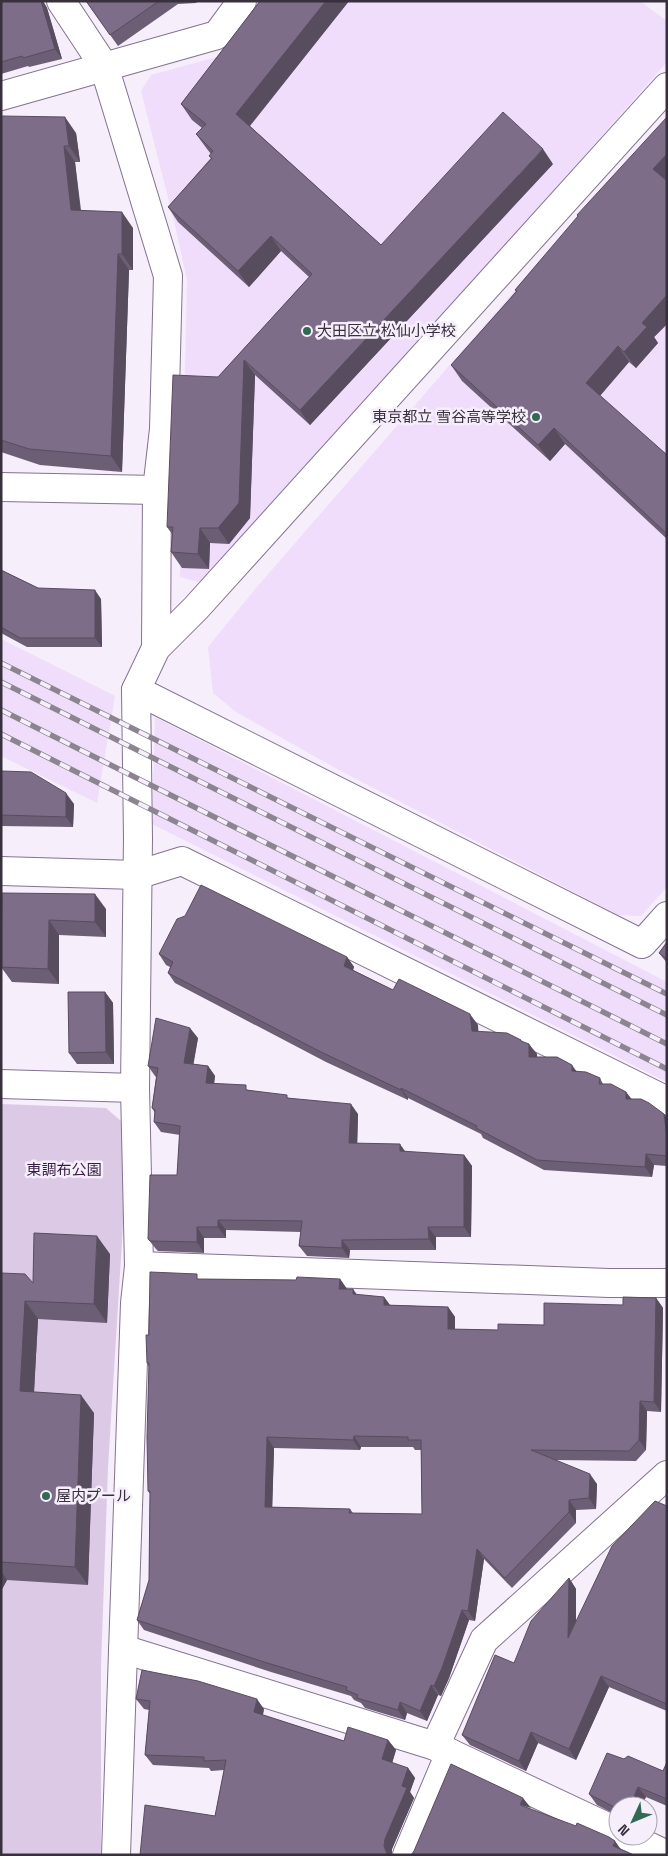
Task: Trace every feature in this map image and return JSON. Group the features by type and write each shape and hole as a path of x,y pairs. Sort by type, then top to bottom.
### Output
{"street":[{"path":"61,1 104,66 168,276 164,429 157,490 156,648"},
{"path":"1,96 217,35 242,1"},
{"path":"116,1855 135,1303 138,1266 135,1088 136,690 156,648 196,608 667,87"},
{"path":"1,487 157,490"},
{"path":"136,690 642,944 667,916"},
{"path":"1,871 137,875 182,862 667,1101"},
{"path":"1,1084 135,1088"},
{"path":"138,1266 609,1283 667,1283"},
{"path":"407,1855 442,1750 484,1640 664,1480"},
{"path":"123,1649 442,1750 608,1827"},
{"path":"648,1846 667,1855"}],"shaded area":[{"name":"大田区立 松仙小学校","path":"271,1 640,1 667,21 667,62 206,584 180,577 187,280 141,91 151,75 235,52"},
{"name":"東京都立 雪谷高等学校","path":"667,120 667,887 641,916 618,915 337,769 236,712 213,693 208,647 256,588 554,245"},
{"path":"1,639 115,696 97,803 1,756"},
{"path":"155,717 667,982 667,1082 152,824"}],"green space":[{"name":"東調布公園","path":"1,1104 106,1108 129,1128 108,1467 101,1667 101,1855 1,1855"}],"building":[{"path":"1,1 41,1 55,49 1,62"},
{"path":"86,1 159,1 110,35"},
{"path":"260,1 326,1 236,114 381,245 503,112 543,149 300,410 244,360 239,503 218,528 200,528 198,554 171,552 173,527 167,527 173,375 218,377 312,274 271,236 238,271 168,207 212,158 209,156 213,151 196,134 206,124 181,104"},
{"path":"1,116 65,117 69,146 64,146 71,210 122,212 122,254 118,254 111,456 29,449 1,440"},
{"path":"667,117 667,154 653,169 667,181 667,295 642,323 647,327 624,352 618,346 586,383 667,455 667,534 554,428 538,445 451,365 517,291 515,290 577,215"},
{"path":"1,570 38,588 95,590 95,638 20,638 1,627"},
{"path":"1,771 31,772 66,793 66,817 1,815"},
{"path":"201,885 347,957 344,966 393,990 399,979 470,1014 472,1031 507,1033 529,1044 529,1057 557,1057 572,1065 572,1071 586,1072 600,1078 599,1084 611,1084 626,1092 626,1099 641,1099 649,1103 664,1114 667,1156 646,1154 645,1167 537,1160 476,1128 477,1126 401,1088 401,1090 319,1051 168,973 173,962 159,954 177,919 185,916"},
{"path":"2,893 95,894 95,922 49,920 48,969 1,967"},
{"path":"667,942 667,959 659,953"},
{"path":"68,992 105,992 106,1052 69,1053"},
{"path":"156,1018 190,1028 184,1063 208,1066 206,1083 246,1085 246,1090 287,1095 287,1098 351,1104 349,1143 400,1144 400,1151 464,1155 464,1227 428,1227 429,1239 342,1240 342,1248 299,1246 302,1221 218,1220 218,1227 197,1227 197,1242 150,1241 148,1239 150,1175 177,1175 180,1126 154,1122 155,1110 152,1108 158,1068 148,1066"},
{"name":"屋内プール","path":"34,1233 97,1236 94,1304 25,1301 20,1391 81,1395 75,1567 1,1562 1,1273 25,1274 33,1283"},
{"path":"150,1272 197,1274 197,1279 296,1280 297,1277 340,1279 339,1289 353,1289 353,1294 384,1297 384,1305 448,1307 448,1329 498,1330 498,1324 544,1325 544,1303 623,1305 623,1297 656,1298 654,1402 640,1401 639,1440 629,1451 531,1450 590,1474 589,1498 569,1500 569,1512 505,1578 477,1549 468,1611 462,1610 434,1686 431,1685 420,1711 400,1702 398,1710 357,1698 358,1695 346,1690 347,1687 137,1620 149,1580 150,1491 148,1491 147,1437 149,1363 147,1363 146,1335 149,1335","holes":["354,1436 408,1437 408,1440 421,1440 422,1514 349,1513 350,1509 265,1507 267,1437 353,1440"]},
{"path":"655,1501 667,1506 667,1704 601,1676 569,1749 531,1732 519,1761 462,1735 495,1655 514,1663 531,1621 569,1578 568,1638 612,1546"},
{"path":"142,1670 198,1681 257,1699 254,1712 344,1741 348,1727 388,1740 382,1759 408,1768 402,1786 407,1788 385,1839 384,1846 388,1855 140,1855 145,1805 215,1816 226,1760 204,1761 204,1757 145,1755 150,1701 136,1699"},
{"path":"607,1753 624,1759 628,1756 663,1771 667,1762 667,1799 638,1787 634,1796 608,1796 608,1804 589,1794"},
{"path":"451,1764 523,1798 520,1805 576,1826 577,1823 608,1837 608,1846 613,1846 634,1855 411,1855"}],"railway":[{"path":"1,663 667,994"},
{"path":"1,682 667,1015"},
{"path":"1,710 667,1044"},
{"path":"1,734 667,1069"}],"place":[{"name":"大田区立 松仙小学校","path":"307,331"},
{"name":"東京都立 雪谷高等学校","path":"536,417"},
{"name":"屋内プール","path":"46,1496"}]}
